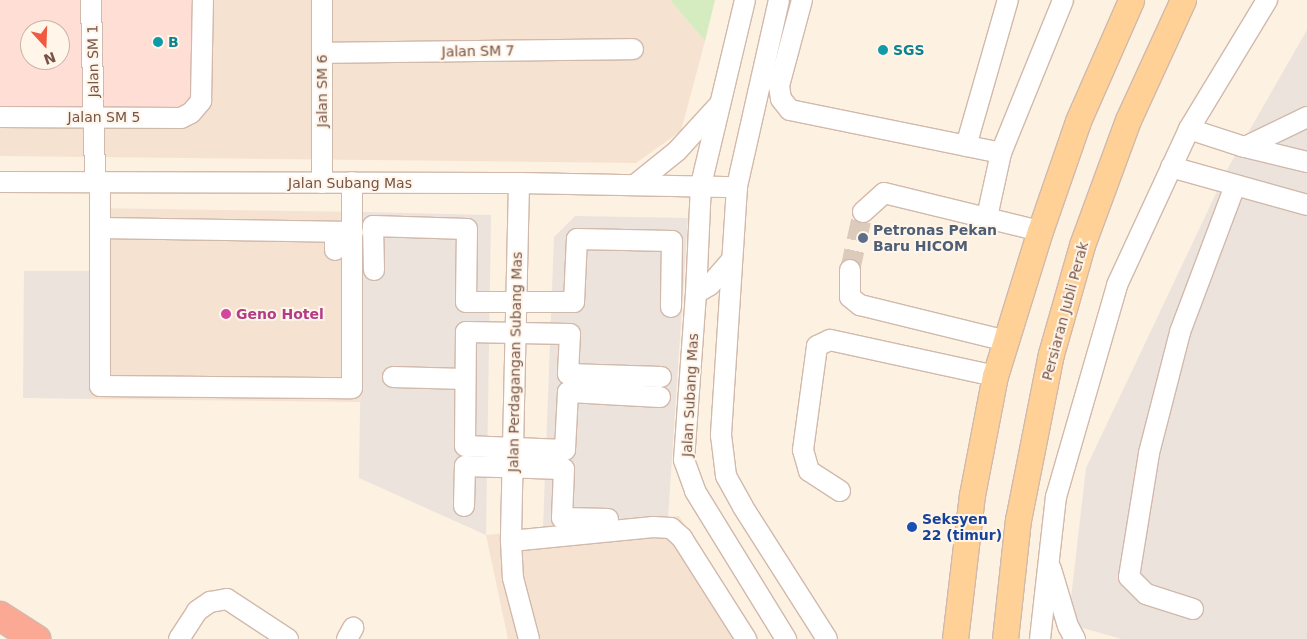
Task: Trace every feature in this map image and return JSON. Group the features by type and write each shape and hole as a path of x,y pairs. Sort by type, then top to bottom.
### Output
{"highway":[{"path":"0,616 36,639"}],"main road":[{"path":"955,639 972,495 995,376 1040,231 1078,121 1131,0"},
{"name":"Persiaran Jubli Perak","path":"1005,639 1018,520 1051,354 1082,245 1128,120 1184,0"}],"street":[{"name":"Jalan SM 1","path":"92,0 94,116 100,228 100,386 352,388 333,239"},
{"name":"Jalan SM 5","path":"0,118 94,116 181,118 191,113 202,101 203,0"},
{"name":"Jalan SM 6","path":"322,0 322,183"},
{"name":"Jalan Subang Mas","path":"745,0 701,184 696,293 684,460 695,491 786,639"},
{"path":"779,0 737,187 721,435 726,476 743,507 827,639"},
{"path":"802,0 779,86 781,99 790,110 1001,153"},
{"path":"966,146 1008,0"},
{"path":"987,217 1001,153 1063,0"},
{"path":"1040,639 1056,497 1117,285 1189,129 1267,0"},
{"name":"Jalan SM 7","path":"322,53 633,49"},
{"path":"636,184 677,151 720,103"},
{"path":"1246,147 1307,117"},
{"path":"1189,129 1246,147 1307,162"},
{"path":"1172,167 1307,205"},
{"name":"Jalan Subang Mas","path":"0,182 701,184 737,187"},
{"path":"100,228 333,239 352,182"},
{"name":"Jalan Perdagangan Subang Mas","path":"520,183 511,541 513,578 529,639"},
{"path":"1193,609 1146,594 1129,577 1149,453 1180,332 1235,186"},
{"path":"862,212 884,193 1040,231"},
{"path":"374,270 373,226 467,229 466,302 574,302 577,239 672,241 671,307"},
{"path":"696,293 710,285 731,260"},
{"path":"850,270 850,297 860,305 1007,341"},
{"path":"660,397 568,392 565,450 465,446 466,332 570,334 568,374 661,377"},
{"path":"840,490 809,472 803,450 817,346 830,340 995,376"},
{"path":"394,377 465,378"},
{"path":"464,506 464,466 564,470 562,518 608,519"},
{"path":"511,541 653,527 671,528 682,538 746,639"},
{"path":"1048,560 1068,626 1075,639"},
{"path":"179,639 197,611 210,602 226,599 288,639"}],"shaded area":[{"path":"0,0 670,0 705,41 681,131 636,163 0,156"},
{"path":"0,0 199,0 190,108 0,111"},
{"path":"1307,30 1307,639 1122,639 1068,624 1086,468 1229,166"},
{"path":"90,208 363,212 360,402 90,399"},
{"path":"363,212 491,215 486,535 359,478"},
{"path":"575,216 688,218 668,518 543,529 554,237"},
{"path":"24,271 90,271 90,399 23,398"},
{"path":"679,516 757,639 508,639 486,535"}],"green space":[{"path":"670,0 715,0 705,41"}],"tunnel":[{"path":"850,270 863,212"}],"place":[{"name":"B","path":"158,42"},
{"name":"SGS","path":"883,50"},
{"name":"Petronas Pekan Baru HICOM","path":"863,238"},
{"name":"Geno Hotel","path":"226,314"},
{"name":"Seksyen 22 (timur)","path":"912,527"}]}
